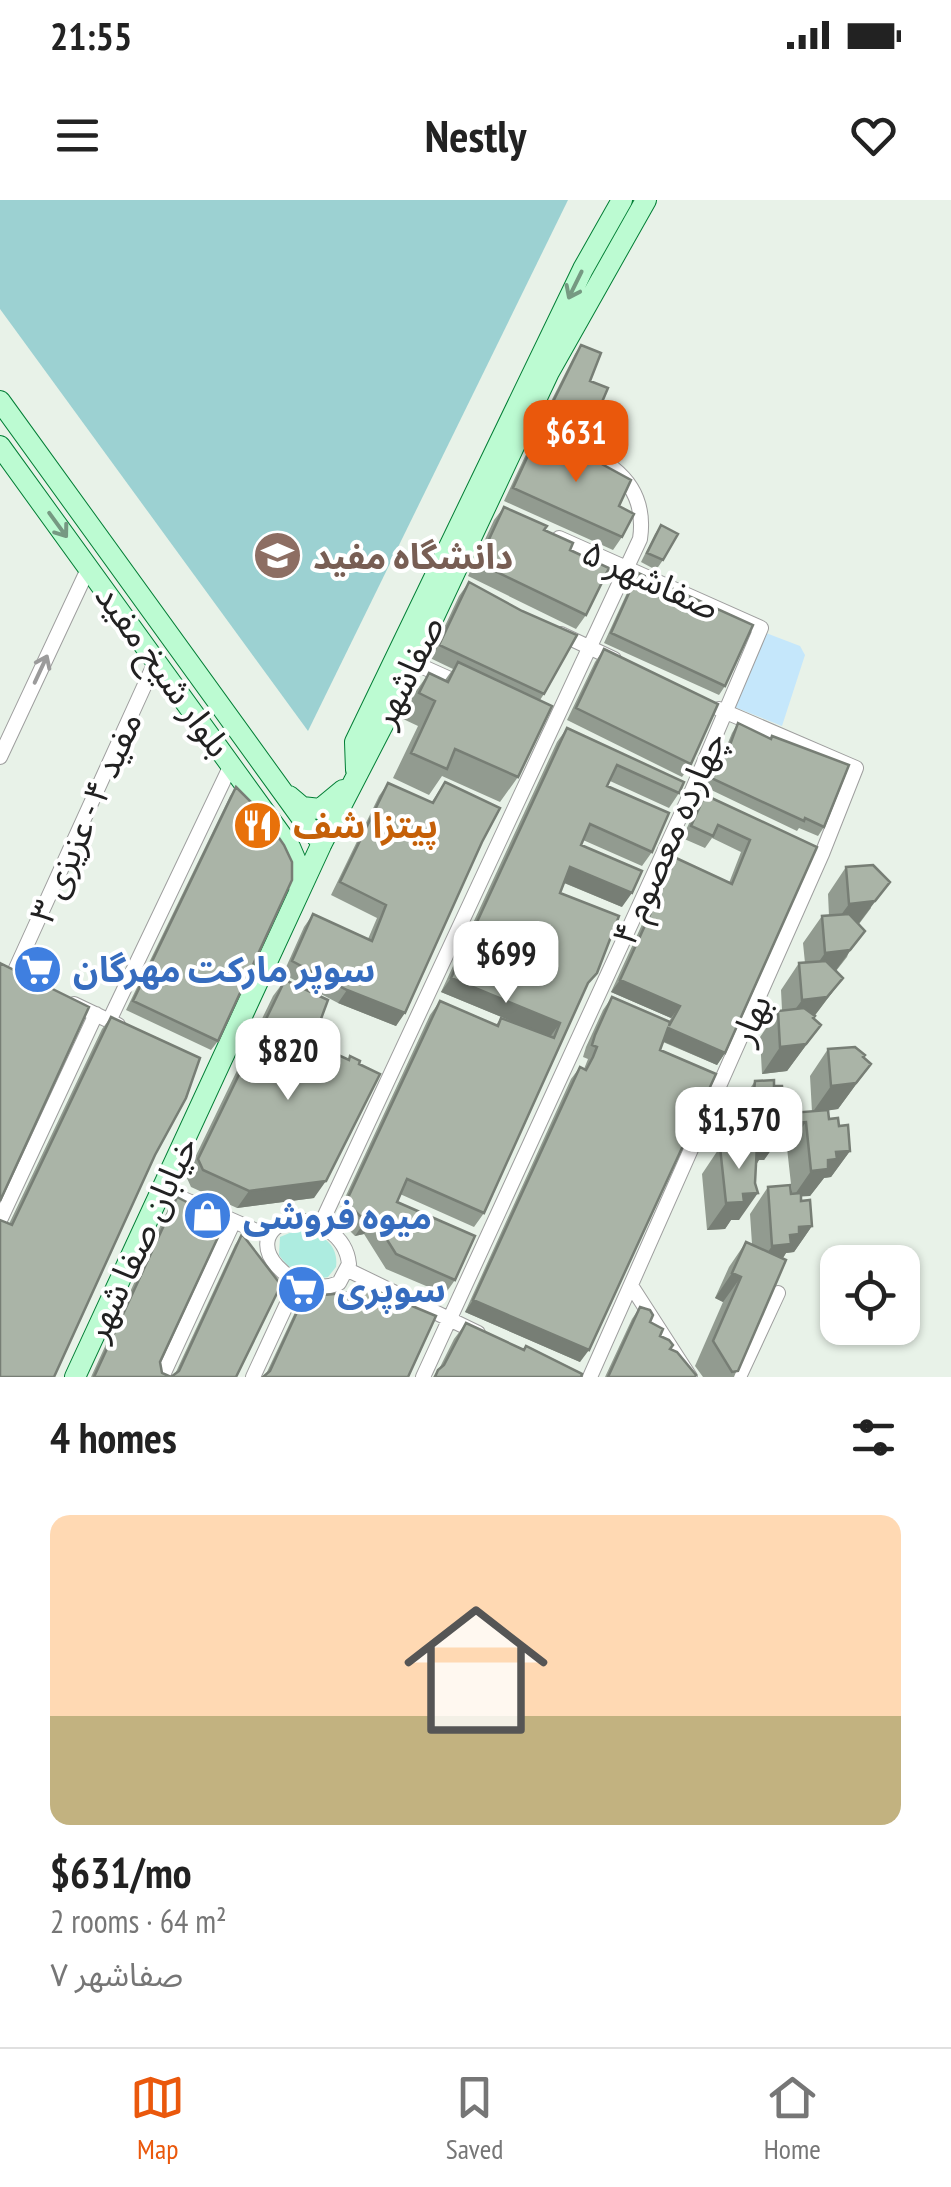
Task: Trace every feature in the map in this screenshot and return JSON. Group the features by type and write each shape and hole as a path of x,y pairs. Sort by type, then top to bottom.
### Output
{"main road":[{"path":"282,790 302,807 320,808 339,795 356,772 355,742 583,268 622,200"},
{"name":"صفاشهر","path":"356,772 412,662 459,584 494,509 524,428 588,299 646,200"},
{"name":"بلوار شیخ مفید","path":"0,401 322,842"},
{"name":"بلوار شیخ مفید","path":"0,446 290,847 300,868 296,905"},
{"name":"خیابان صفا شهر","path":"75,1377 162,1190 211,1069 296,905 356,772"},
{"path":"290,847 302,843 306,824"}],"street":[{"path":"320,1226 640,540 640,505 630,485 614,468 591,453 524,428"},
{"name":"صفاشهر ۵","path":"539,528 761,628"},
{"path":"0,757 89,567"},
{"name":"چهارده معصوم ۴","path":"422,1377 691,793 761,628"},
{"path":"554,630 622,663"},
{"name":"مفید ۴ - عزیزی ۳","path":"6,972 157,658"},
{"path":"412,662 482,694"},
{"path":"706,704 724,712"},
{"name":"بهار","path":"590,1377 822,854 856,768 724,712"},
{"path":"536,718 570,734"},
{"path":"0,1220 232,762"},
{"path":"674,785 708,801"},
{"path":"806,846 822,854"},
{"path":"6,972 30,983"},
{"path":"62,998 136,1034"},
{"path":"162,1190 268,1236"},
{"path":"290,1220 320,1226 344,1246 349,1259 348,1270 339,1283 327,1288 297,1282 270,1256 268,1236 275,1227 290,1220"},
{"path":"162,1377 234,1222"},
{"path":"348,1270 500,1344"},
{"path":"253,1377 297,1282"},
{"path":"632,1287 690,1377"},
{"path":"739,1377 778,1293"}],"shaded area":[{"name":"دانشگاه مفید","path":"0,200 568,200 308,731 0,309"},
{"path":"766,633 800,646 805,655 782,726 732,706"},
{"path":"299,1229 321,1236 331,1245 336,1267 328,1277 300,1274 279,1255 280,1237"}],"building":[{"path":"581,345 601,353 590,381 608,388 590,430 560,415 559,418 547,414"},
{"path":"537,436 563,446 561,450 580,459 585,446 604,456 600,463 631,480 619,506 634,514 622,537 513,488"},
{"path":"504,507 547,526 544,530 573,543 570,550 609,568 586,615 478,563"},
{"path":"661,525 678,534 663,560 647,553"},
{"path":"638,573 753,625 725,686 611,633"},
{"path":"469,582 577,635 544,694 439,645"},
{"path":"604,649 718,704 691,764 576,708"},
{"path":"458,662 552,706 518,777 455,749 447,769 411,753 435,701 419,693 429,673 448,682"},
{"path":"738,723 771,739 772,736 849,765 824,827 711,778 722,754 726,756"},
{"path":"567,728 684,782 679,793 617,765 607,786 669,813 652,852 590,824 581,845 642,871 632,893 570,867 560,893 619,916 597,973 588,983 484,1213 407,1179 397,1202 475,1236 455,1280 396,1254 374,1219 365,1221 346,1202 440,1001 498,1026 501,1018 554,1038 560,1023 451,978"},
{"path":"445,782 500,808 405,1013 347,990 292,961 313,914 372,941 386,905 340,882 388,783 433,803"},
{"path":"236,787 262,813 284,845 292,862 292,880 218,1041 133,1001"},
{"path":"705,795 817,847 725,1053 668,1028 660,1050 716,1074 589,1350 473,1300 580,1067 586,1070 593,1057 597,1047 592,1045 595,1035 612,997 670,1022 669,1026 680,1006 620,980 676,858 732,884 750,840 718,825 713,836 691,826"},
{"path":"873,865 890,882 875,901 849,904 846,867"},
{"path":"849,914 865,931 850,950 825,953 822,916"},
{"path":"826,961 843,978 827,997 802,1000 799,963"},
{"path":"0,963 89,1007 0,1201"},
{"path":"285,980 328,1000 312,1043 349,1060 350,1056 380,1074 326,1181 249,1191 203,1170 198,1159"},
{"path":"804,1008 821,1025 806,1044 780,1047 778,1011"},
{"path":"111,1017 200,1058 186,1098 155,1155 54,1377 0,1377 0,1220 12,1225"},
{"path":"855,1047 871,1064 856,1083 831,1086 828,1049"},
{"path":"774,1080 774,1086 782,1086 783,1098 790,1097 791,1113 828,1110 829,1119 838,1118 839,1126 848,1125 850,1151 836,1152 837,1159 828,1160 828,1169 811,1171 806,1122 782,1124 783,1133 773,1134 773,1139 757,1140 752,1114 755,1081"},
{"path":"757,1145 758,1193 743,1194 744,1202 726,1203 720,1147"},
{"path":"790,1185 791,1194 801,1193 801,1201 810,1200 812,1226 799,1227 799,1234 790,1235 791,1244 772,1246 768,1187"},
{"path":"177,1197 225,1222 160,1362 162,1373 171,1377 94,1377"},
{"path":"242,1234 281,1285 236,1377 171,1377 179,1371"},
{"path":"746,1242 786,1260 738,1371 732,1372 713,1341 741,1277 732,1273"},
{"path":"374,1290 436,1316 408,1377 263,1377 270,1371 304,1297"},
{"path":"640,1307 650,1310 650,1322 663,1329 660,1336 669,1340 673,1345 670,1349 677,1352 695,1377 608,1377"},
{"path":"466,1323 524,1350 526,1346 582,1374 581,1377 435,1377"}],"place":[{"name":"دانشگاه مفید","path":"278,556"},
{"name":"پیتزا شف","path":"258,825"},
{"name":"سوپر مارکت مهرگان","path":"38,969"},
{"name":"میوه فروشی","path":"208,1216"},
{"name":"سوپری","path":"302,1289"}]}
